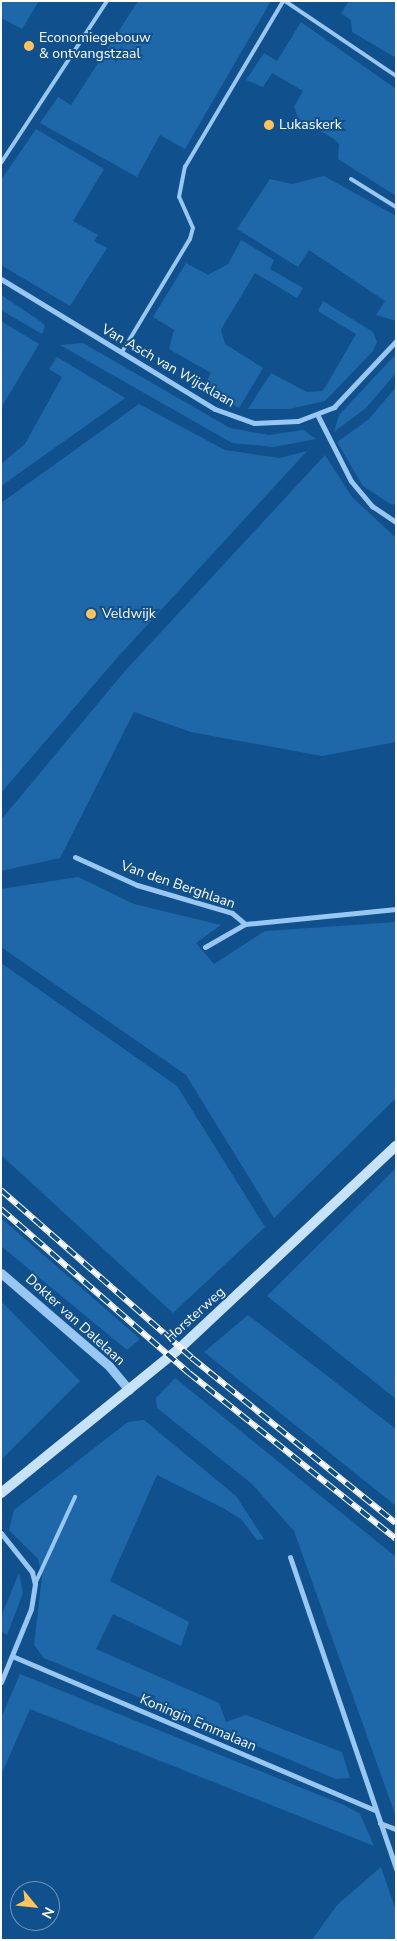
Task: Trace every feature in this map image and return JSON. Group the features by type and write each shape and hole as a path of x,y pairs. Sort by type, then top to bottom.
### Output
{"main road":[{"name":"Horsterweg","path":"1,1492 129,1390 396,1146"}],"street":[{"name":"Van Asch van Wijcklaan","path":"1,278 122,352 236,418 276,424 318,416 359,386 396,341"},
{"path":"318,416 351,481 372,506 396,522"},
{"name":"Van den Berghlaan","path":"75,857 138,885 232,913 245,924"},
{"name":"Van den Berghlaan","path":"205,947 245,924 396,909"},
{"name":"Dokter van Dalelaan","path":"1,1273 109,1366 129,1390"},
{"path":"1,1533 32,1572 35,1584 32,1609 1,1682"},
{"path":"290,1557 396,1869"},
{"name":"Koningin Emmalaan","path":"12,1656 375,1810"},
{"path":"380,1823 396,1829"}],"lane":[{"path":"1,163 107,1"},
{"path":"122,352 190,238 193,228 179,197 185,167 284,1 396,76"},
{"path":"352,179 396,207"},
{"path":"35,1584 75,1497"}],"shaded area":[{"path":"1,1 39,1 22,29 1,18"},
{"path":"138,1 271,1 185,149 160,135 137,177 40,123 58,97 71,105"},
{"path":"349,1 396,1 396,58 352,32 351,20 341,13"},
{"path":"301,22 396,89 396,196 338,159 339,144 334,139 298,118 294,107 303,91 272,73 263,87 246,80 264,53 277,61"},
{"path":"36,129 104,169 73,221 98,235 94,241 107,248 70,306 1,265 1,180"},
{"path":"324,176 396,216 396,321 376,315 385,301 309,250 298,267 237,229 270,179 292,184"},
{"path":"241,240 274,260 270,269 303,288 297,298 255,273 221,330 225,344 263,368 239,408 202,390 211,373 169,349 174,330 153,317 186,263 208,275 228,264"},
{"path":"1,295 40,321 45,326 42,334 1,310"},
{"path":"323,301 373,332 377,342 373,351 325,401 289,409 248,409 271,373 307,392 322,391 326,386 356,334 318,311"},
{"path":"1,321 39,344 1,408"},
{"path":"83,343 230,428 269,435 303,430 316,439 274,447 232,443 60,345"},
{"path":"396,354 396,373 366,408 334,432 339,415"},
{"path":"57,357 125,398 1,486 1,464 25,444 62,377 49,369"},
{"path":"396,387 396,503 392,505 363,486 337,442 369,419"},
{"path":"139,404 225,450 280,458 307,451 116,659 1,793 1,503"},
{"path":"325,455 352,497 396,538 396,742 322,756 191,732 134,712 60,858 1,871 1,820 125,671"},
{"path":"78,877 134,904 221,925 196,943 214,964 265,931 396,922 396,1098 274,1218 186,1075 1,947 1,889"},
{"path":"1,963 177,1086 265,1227 173,1313 1,1155"},
{"path":"396,1168 396,1399 267,1296"},
{"path":"1,1218 140,1339 127,1350 1,1246"},
{"path":"1,1301 80,1381 1,1460"},
{"path":"248,1315 396,1429 396,1506 204,1352"},
{"path":"175,1378 396,1557 396,1817 294,1531 252,1484 157,1408 156,1398"},
{"path":"144,1420 236,1496 264,1539 257,1540 241,1519 223,1508 157,1475 110,1581 189,1622 181,1646 113,1614 96,1649 219,1703 226,1722 246,1715 342,1752 350,1778 336,1779 44,1658 34,1645 42,1577 38,1559 9,1530 14,1510 128,1422"},
{"path":"19,1573 23,1593 7,1635 1,1631 1,1617"},
{"path":"20,1674 344,1805 360,1814 374,1846 30,1709 1,1775 1,1718"},
{"path":"381,1867 396,1911 396,1940 312,1940 337,1905"}],"railway":[{"path":"1,1190 192,1358 396,1523"},
{"path":"1,1209 189,1373 396,1539"}],"place":[{"name":"Economiegebouw & ontvangstzaal","path":"29,46"},
{"name":"Lukaskerk","path":"269,125"},
{"name":"Veldwijk","path":"91,614"}]}
